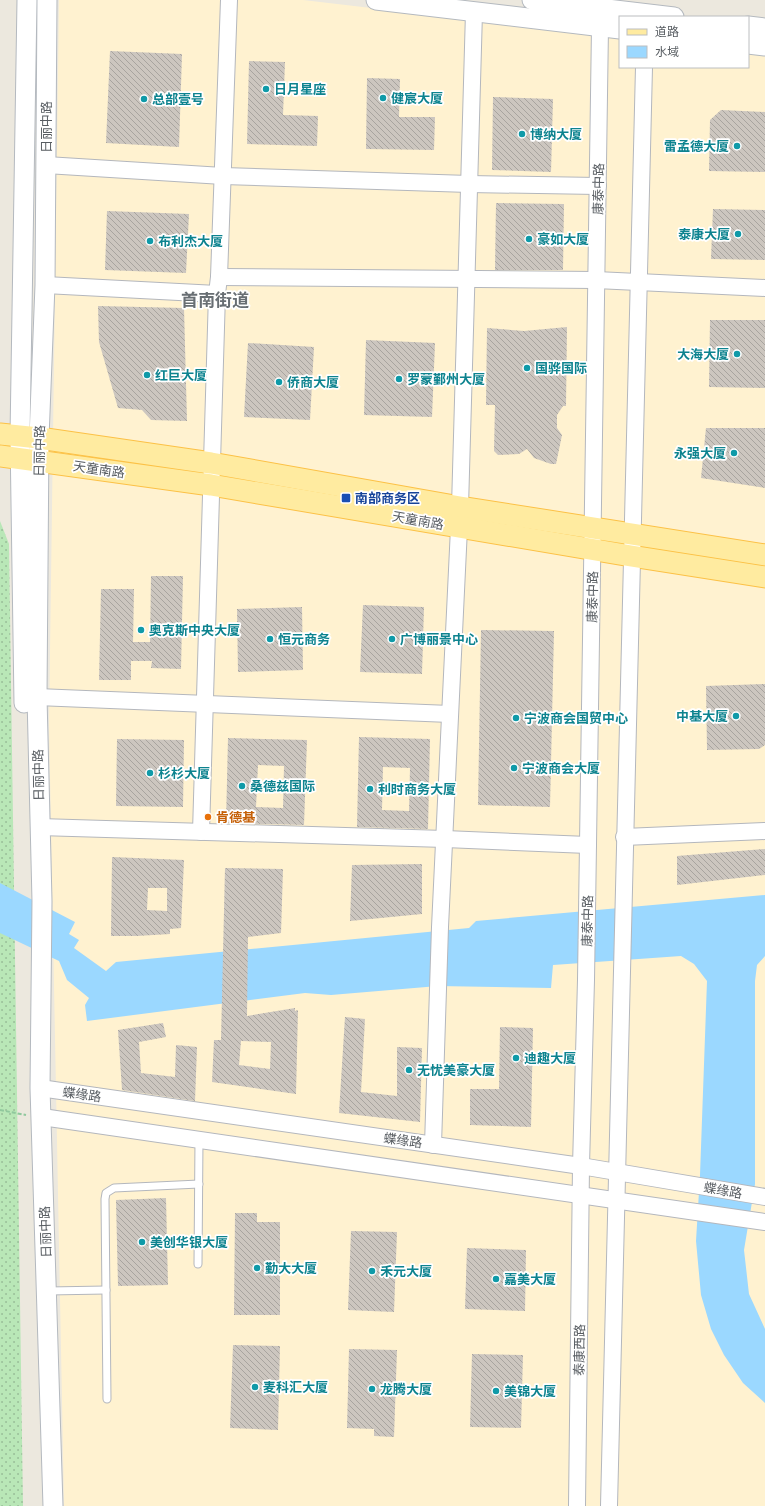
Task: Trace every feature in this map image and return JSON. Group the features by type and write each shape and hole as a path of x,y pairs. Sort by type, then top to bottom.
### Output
{"main road":[{"name":"日丽中路","path":"27,0 20,436 30,459 39,826 35,898"},
{"name":"日丽中路","path":"20,436 45,285 47,0"},
{"path":"376,0 600,27 619,17"},
{"path":"532,0 624,14 657,16"},
{"path":"749,26 765,28"},
{"path":"749,44 765,46"},
{"name":"天童南路","path":"20,436 212,463 459,517 592,550 765,577"},
{"name":"天童南路","path":"0,456 459,517 593,527 765,555"},
{"name":"日丽中路","path":"30,459 26,834 35,898"},
{"path":"35,898 36,1116"},
{"name":"日丽中路","path":"36,960 40,1088 36,1116 41,1506"},
{"name":"日丽中路","path":"36,1116 47,1291 53,1497"}],"street":[{"path":"201,832 217,294 219,277 230,0"},
{"path":"433,1145 440,927 459,517 474,12"},
{"name":"康泰中路","path":"581,1195 586,980 600,27"},
{"path":"609,1506 615,1200 624,900 624,837 644,68"},
{"path":"46,165 223,176 469,184 598,186"},
{"path":"219,277 596,280 765,288"},
{"path":"45,285 217,294"},
{"path":"37,697 450,714"},
{"path":"39,826 588,845"},
{"path":"624,837 765,830"},
{"name":"蝶缘路","path":"40,1088 616,1171 765,1197"},
{"name":"蝶缘路","path":"36,1116 765,1222"},
{"name":"泰康西路","path":"577,1506 581,1195"}],"lane":[{"path":"198,1264 199,1140"},
{"path":"107,1399 106,1192 114,1188 199,1184"},
{"path":"47,1291 106,1290"}],"path":[{"path":"0,1110 36,1116"}],"shaded area":[{"name":"南部商务区","path":"59,0 303,0 619,37 619,68 749,68 749,52 765,54 765,1506 64,1506 49,725"}],"green space":[{"path":"0,521 9,544 23,1506 0,1506"}],"water":[{"path":"0,883 75,922 69,934 79,940 74,948 106,971 116,962 469,928 476,921 765,895 765,956 757,965 755,981 755,1184 744,1250 749,1294 765,1329 765,1403 743,1383 724,1355 711,1329 701,1295 696,1241 700,1175 707,981 694,964 681,956 553,965 551,988 438,986 331,995 305,993 87,1021 85,1005 89,998 67,980 59,961 0,933"}],"building":[{"name":"总部壹号","path":"110,51 182,54 179,147 106,143"},
{"name":"日月星座","path":"249,61 285,62 283,115 318,116 317,146 247,144"},
{"name":"健宸大厦","path":"367,78 400,79 399,117 435,117 434,150 366,149"},
{"name":"博纳大厦","path":"493,97 553,99 551,172 492,170"},
{"name":"雷孟德大厦","path":"721,110 765,112 765,172 709,171 710,120"},
{"name":"豪如大厦","path":"496,203 564,204 563,270 495,270"},
{"name":"泰康大厦","path":"713,209 765,210 765,260 711,259"},
{"name":"布利杰大厦","path":"107,211 189,214 186,273 105,270"},
{"name":"红巨大厦","path":"98,306 184,308 187,421 151,420 142,410 118,408 99,342"},
{"name":"大海大厦","path":"710,320 765,320 765,388 709,387"},
{"name":"国骅国际","path":"567,327 566,406 563,406 557,415 557,428 562,435 556,464 551,464 534,458 527,449 519,454 498,455 494,451 495,405 486,405 487,328 524,331"},
{"name":"罗蒙鄞州大厦","path":"366,340 435,343 432,417 364,415"},
{"name":"侨商大厦","path":"248,343 314,347 310,420 244,417"},
{"name":"永强大厦","path":"706,428 765,428 765,488 701,478"},
{"name":"奥克斯中央大厦","path":"151,576 183,576 181,669 151,668 152,661 131,661 131,680 99,680 101,589 134,589 133,642 150,642"},
{"name":"广博丽景中心","path":"363,605 424,607 422,674 360,672"},
{"name":"恒元商务","path":"302,607 303,670 238,672 237,609"},
{"name":"宁波商会国贸中心","path":"481,630 554,631 550,807 478,805"},
{"name":"中基大厦","path":"765,684 765,745 759,749 707,750 706,686"},
{"name":"利时商务大厦","path":"359,737 430,739 428,829 357,827","holes":["383,767 410,768 409,811 382,810"]},
{"name":"桑德兹国际","path":"228,738 307,740 304,825 226,823","holes":["258,765 284,766 283,808 256,807"]},
{"name":"杉杉大厦","path":"117,739 184,740 183,807 116,806"},
{"path":"765,849 765,875 677,885 677,856"},
{"path":"112,857 184,860 181,928 170,929 170,934 111,936","holes":["148,888 167,888 167,911 147,910"]},
{"path":"422,864 422,914 350,921 352,865"},
{"path":"225,868 283,869 281,933 248,937 247,1016 295,1008 295,1011 298,1010 296,1094 212,1082 214,1040 221,1040","holes":["241,1041 271,1042 270,1069 239,1065"]},
{"name":"无忧美豪大厦","path":"345,1017 365,1019 361,1092 397,1096 397,1047 422,1048 420,1122 339,1113"},
{"path":"163,1023 166,1037 139,1042 141,1073 175,1077 176,1045 197,1047 195,1101 122,1090 118,1030"},
{"name":"迪趣大厦","path":"500,1027 533,1028 531,1127 470,1125 470,1089 499,1089"},
{"name":"美创华银大厦","path":"166,1198 168,1285 118,1286 116,1200"},
{"name":"勤大大厦","path":"235,1213 257,1213 257,1222 280,1222 280,1315 234,1315"},
{"name":"禾元大厦","path":"351,1231 397,1232 394,1312 348,1310"},
{"name":"嘉美大厦","path":"467,1248 526,1250 525,1311 465,1309"},
{"name":"麦科汇大厦","path":"233,1345 280,1346 278,1430 230,1428"},
{"name":"龙腾大厦","path":"349,1349 397,1350 394,1437 374,1436 374,1429 347,1428"},
{"name":"美锦大厦","path":"472,1354 523,1355 521,1428 470,1427"}],"place":[{"name":"日月星座","path":"266,89"},
{"name":"健宸大厦","path":"383,98"},
{"name":"总部壹号","path":"144,99"},
{"name":"博纳大厦","path":"522,134"},
{"name":"雷孟德大厦","path":"737,146"},
{"name":"泰康大厦","path":"738,234"},
{"name":"豪如大厦","path":"529,239"},
{"name":"布利杰大厦","path":"150,241"},
{"name":"大海大厦","path":"737,354"},
{"name":"国骅国际","path":"527,368"},
{"name":"红巨大厦","path":"147,375"},
{"name":"罗蒙鄞州大厦","path":"399,379"},
{"name":"侨商大厦","path":"279,382"},
{"name":"永强大厦","path":"734,453"},
{"name":"南部商务区","path":"346,498"},
{"name":"奥克斯中央大厦","path":"141,630"},
{"name":"恒元商务","path":"270,639"},
{"name":"广博丽景中心","path":"392,639"},
{"name":"中基大厦","path":"736,716"},
{"name":"宁波商会国贸中心","path":"516,718"},
{"name":"宁波商会大厦","path":"514,768"},
{"name":"杉杉大厦","path":"150,773"},
{"name":"桑德兹国际","path":"242,786"},
{"name":"利时商务大厦","path":"370,789"},
{"name":"肯德基","path":"208,817"},
{"name":"迪趣大厦","path":"516,1058"},
{"name":"无忧美豪大厦","path":"409,1070"},
{"name":"美创华银大厦","path":"142,1242"},
{"name":"勤大大厦","path":"257,1268"},
{"name":"禾元大厦","path":"372,1271"},
{"name":"嘉美大厦","path":"496,1279"},
{"name":"麦科汇大厦","path":"255,1387"},
{"name":"龙腾大厦","path":"372,1389"},
{"name":"美锦大厦","path":"496,1391"}],"district":[{"name":"首南街道","path":"215,300"}]}
